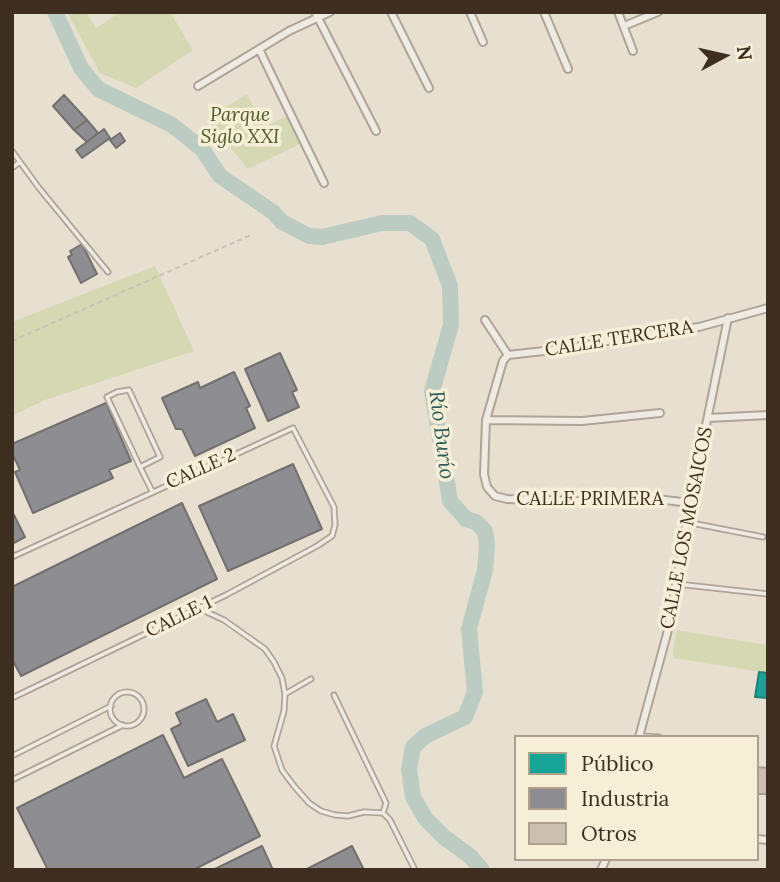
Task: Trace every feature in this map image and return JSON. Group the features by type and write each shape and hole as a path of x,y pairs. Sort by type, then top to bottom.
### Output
{"street":[{"path":"198,86 316,15 330,12"},
{"path":"391,12 429,88"},
{"path":"470,12 483,42"},
{"path":"544,12 568,69"},
{"path":"618,12 633,51"},
{"path":"624,26 658,12"},
{"path":"316,15 376,131"},
{"path":"259,49 324,183"},
{"name":"CALLE TERCERA","path":"508,355 571,348 699,327 768,308"},
{"name":"CALLE LOS MOSAICOS","path":"639,735 667,634 690,502 728,318"},
{"path":"485,320 508,355 503,361 486,420 582,421 660,413"},
{"path":"708,418 768,415"},
{"name":"CALLE PRIMERA","path":"486,420 484,474 491,493 508,499 610,502 657,499 690,502"}],"lane":[{"path":"12,152 108,272"},
{"path":"12,168 20,162"},
{"path":"140,467 160,457 129,390 107,397 140,467 152,491"},
{"name":"CALLE 2","path":"12,557 293,428 334,507 335,525"},
{"path":"687,522 763,537"},
{"name":"CALLE 1","path":"12,698 198,608 317,546 332,536 335,525"},
{"path":"677,584 768,594"},
{"path":"198,608 224,620 265,649 282,678 284,711 274,746 282,770 294,786 309,803 321,811 348,816 364,811 383,813 390,820 415,870"},
{"path":"285,694 312,679"},
{"path":"12,780 123,725 133,725 141,719 144,712 143,702 136,694 125,692 116,696 111,706 112,716 123,725"},
{"path":"334,695 386,803 383,813"},
{"path":"12,756 111,706"}],"path":[{"path":"12,341 251,236"}],"green space":[{"path":"67,12 86,12 96,28 121,12 170,12 193,50 136,88 100,73"},
{"name":"Parque Siglo XXI","path":"247,94 264,127 287,116 300,144 248,169 206,119"},
{"path":"155,266 194,351 45,400 12,416 12,322"},
{"path":"677,630 768,645 768,673 674,658"}],"building: Público":[{"path":"759,672 768,673 768,698 755,697"}],"building: Industria":[{"path":"64,95 87,120 74,130 53,106"},
{"path":"87,120 98,133 87,142 74,130"},
{"path":"104,129 110,138 82,158 76,150"},
{"path":"120,133 125,141 116,148 110,140"},
{"path":"82,244 97,274 81,283 68,257 72,255 70,251"},
{"path":"280,353 297,390 292,392 299,407 268,421 245,369"},
{"path":"234,372 250,406 246,408 255,428 195,456 182,429 176,429 162,398 198,382 200,388"},
{"path":"106,403 131,461 109,470 113,478 33,513 15,472 20,470 12,453 12,444"},
{"path":"293,464 322,529 228,571 199,506"},
{"path":"182,503 217,579 21,676 12,659 12,587"},
{"path":"12,511 25,537 12,544"},
{"path":"206,699 217,722 233,714 245,740 188,766 171,729 181,724 176,713"},
{"path":"163,735 184,778 222,759 260,836 193,870 48,870 17,808"},
{"path":"262,846 273,870 213,870"},
{"path":"352,846 364,870 305,870"}],"building: Otros":[{"path":"759,767 768,768 768,794 759,794"}],"waterway":[{"name":"Río Burío","path":"55,12 81,68 98,89 172,125 202,149 220,176 273,212 282,222 309,236 322,237 382,223 410,223 432,239 450,286 451,325 432,391 450,501 466,519 476,522 485,531 487,545 485,570 469,629 475,692 465,717 425,736 413,747 409,769 413,797 425,818 444,837 471,857 482,870"}]}
